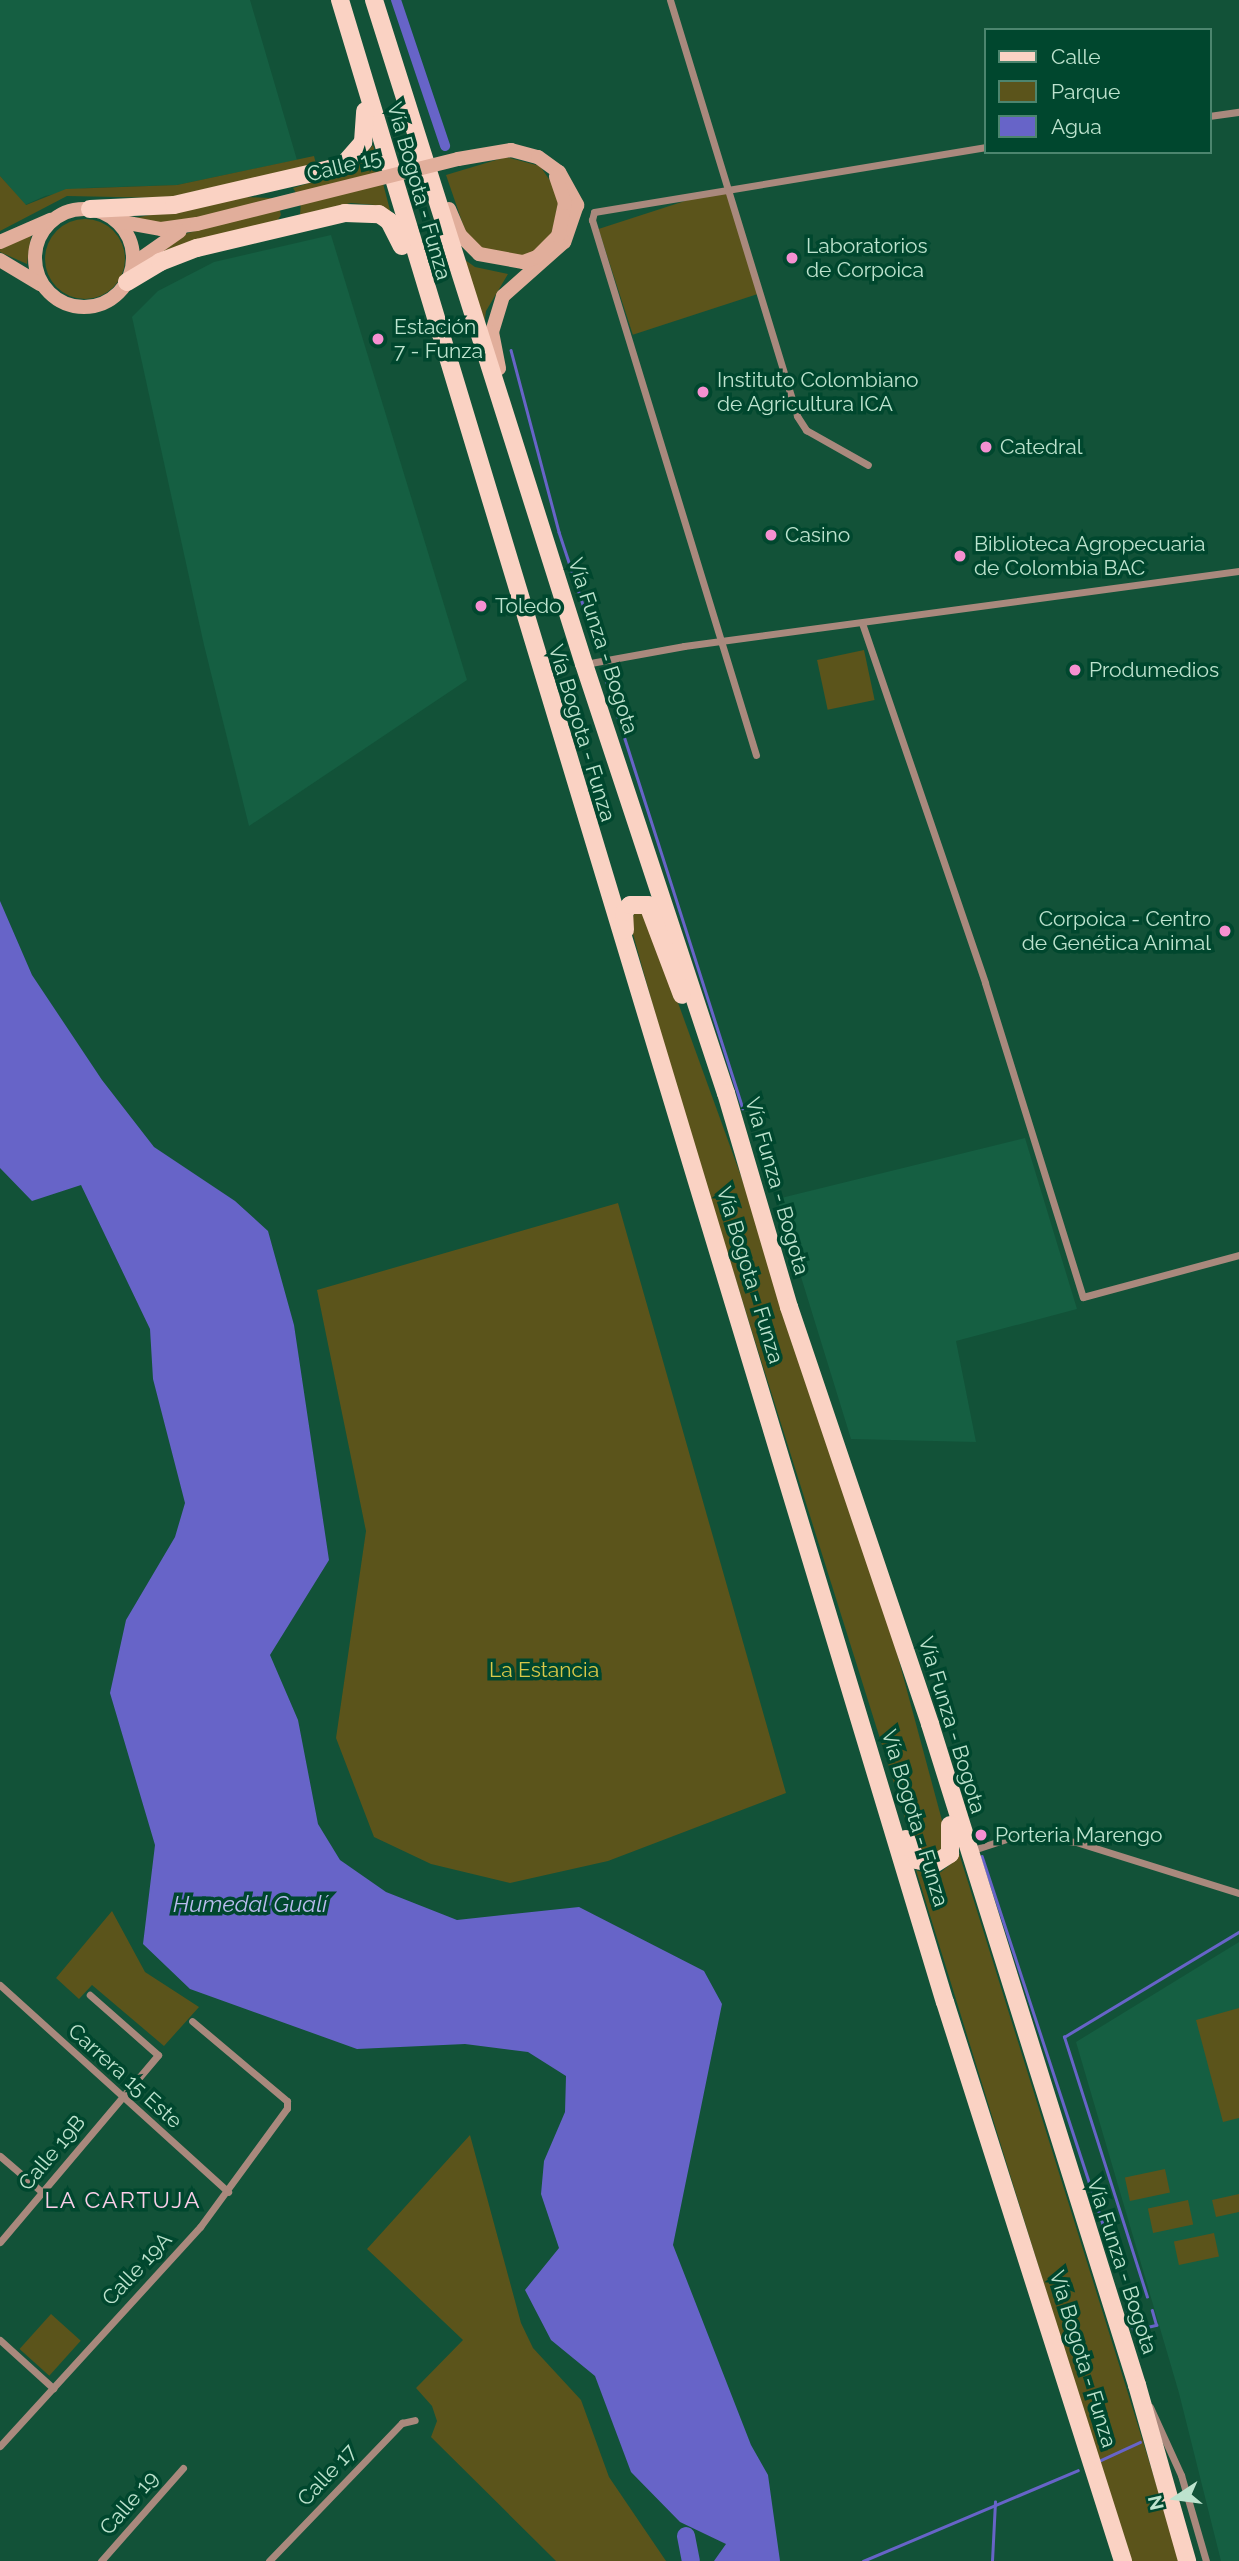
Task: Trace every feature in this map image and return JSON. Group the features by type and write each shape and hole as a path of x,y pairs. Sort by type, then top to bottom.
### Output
{"main road":[{"name":"Vía Bogota - Funza","path":"340,0 436,326 839,1644 948,2013 1123,2561"},
{"name":"Vía Funza - Bogota","path":"374,0 584,664 726,1093 793,1319 896,1622 1137,2385 1187,2561"},
{"path":"90,209 173,205 269,184 345,163 363,142 365,112 352,42"},
{"path":"269,184 282,186 294,201 294,214 281,227"},
{"path":"127,282 160,262 197,248 345,213 379,214 397,234 436,326"},
{"path":"668,1087 622,921 631,905 641,903 654,913 699,1047 726,1093"},
{"path":"839,1644 863,1700 911,1854 933,1864 950,1854 952,1833 896,1622"}],"street":[{"path":"374,0 402,60 456,228 468,246 479,254 509,262 537,257 549,248 558,236 565,203 551,163"},
{"path":"670,0 725,188 801,425 868,465"},
{"path":"1211,116 1239,112"},
{"path":"756,755 592,220 599,208 984,147"},
{"name":"Calle 15","path":"115,220 153,228 193,226 458,159 511,150 551,163"},
{"path":"535,509 528,462 494,351 492,332 503,296 551,256 572,230 577,205 551,163"},
{"path":"0,242 54,218 90,209 115,220 129,240 133,264 127,282 109,301 85,308 50,295 27,272 0,260"},
{"path":"50,295 38,277 35,255 40,234 54,218"},
{"name":"Calle 15","path":"133,264 193,226"},
{"path":"584,664 720,642 1239,571"},
{"path":"862,623 985,983 1083,1297 1239,1255"},
{"path":"967,1852 1017,1835 1076,1842 1239,1893"},
{"name":"Carrera 15 Este","path":"0,1985 228,2192"},
{"name":"Calle 19B","path":"0,2242 158,2055 90,1995"},
{"name":"Calle 19A","path":"0,2446 228,2192 288,2105 192,2021"},
{"path":"0,2156 42,2192"},
{"path":"0,2340 53,2388"},
{"name":"Vía Funza - Bogota","path":"1137,2385 1158,2420 1181,2475 1206,2561"},
{"name":"Calle 17","path":"269,2561 394,2431 415,2420"},
{"name":"Calle 19","path":"102,2561 183,2468"}],"shaded area":[{"path":"0,0 250,0 297,160 177,185 85,188 45,196 25,205 0,176"},
{"path":"331,235 467,680 249,826 204,645 132,317 158,291 214,262"},
{"path":"1025,1138 1077,1309 956,1341 976,1442 851,1439 777,1199"},
{"path":"1239,1942 1239,2561 1221,2561 1179,2393 1076,2042"}],"green space":[{"path":"373,145 391,214 375,205 351,203 300,215 301,201 293,188 352,170"},
{"path":"314,156 316,164 166,198 67,196 0,231 0,176 26,205 66,189 177,185"},
{"path":"506,157 540,166 560,195 550,241 524,258 492,256 467,236 446,175"},
{"path":"725,188 759,294 633,335 599,229"},
{"path":"245,197 270,198 278,202 281,215 277,221 142,263 185,234 205,228 129,219"},
{"path":"85,219 100,222 113,231 122,244 125,259 122,274 113,287 100,296 85,299 70,296 57,287 48,274 45,259 48,244 57,231 70,222"},
{"path":"31,235 27,264 0,252 0,249"},
{"path":"461,257 475,267 508,274 486,311 484,326"},
{"path":"864,650 875,700 828,710 817,660"},
{"path":"644,909 746,1190 895,1646 947,1839 937,1856 925,1857 915,1850 679,1099 631,927 634,913"},
{"name":"La Estancia","path":"618,1203 786,1793 608,1861 510,1883 431,1864 374,1837 336,1738 366,1531 317,1290"},
{"path":"957,1847 1180,2561 1132,2561 1076,2388 916,1870 929,1875 941,1872 952,1863"},
{"path":"112,1911 145,1972 199,2007 164,2046 92,1985 79,1999 56,1978"},
{"path":"1239,2008 1239,2118 1223,2122 1196,2020"},
{"path":"470,2135 521,2323 533,2348 581,2400 609,2477 666,2561 556,2561 431,2437 437,2421 432,2406 416,2388 463,2340 367,2249"},
{"path":"1165,2169 1170,2192 1130,2201 1125,2178"},
{"path":"1239,2194 1239,2212 1216,2217 1212,2200"},
{"path":"1188,2200 1193,2224 1153,2233 1148,2209"},
{"path":"1214,2233 1219,2256 1179,2265 1174,2242"},
{"path":"51,2314 81,2341 49,2376 20,2349"}],"water":[{"name":"Humedal Gualí","path":"0,901 32,975 102,1080 154,1147 235,1201 268,1231 294,1325 329,1560 270,1655 298,1720 318,1824 340,1860 386,1892 457,1920 579,1907 704,1971 722,2004 673,2245 751,2445 768,2475 780,2561 714,2561 726,2544 680,2522 631,2472 595,2376 551,2340 525,2290 559,2248 541,2194 544,2161 565,2112 566,2076 528,2052 465,2044 357,2049 190,1989 143,1944 155,1845 110,1693 126,1620 175,1537 185,1503 153,1379 150,1329 81,1185 32,1201 0,1168"}],"waterway":[{"path":"396,0 445,146"},
{"path":"511,350 559,532 597,647"},
{"path":"603,670 743,1108"},
{"path":"982,1856 1112,2252"},
{"path":"1147,2297 1064,2037 1239,1932"},
{"path":"1127,2309 1134,2330 1156,2325 1152,2311"},
{"path":"1099,2461 1140,2442"},
{"path":"863,2561 1078,2470"},
{"path":"992,2561 995,2502"},
{"path":"686,2536 691,2561"}],"place":[{"name":"Laboratorios de Corpoica","path":"792,258"},
{"name":"Estación 7 - Funza","path":"378,339"},
{"name":"Instituto Colombiano de Agricultura ICA","path":"703,392"},
{"name":"Catedral","path":"986,447"},
{"name":"Casino","path":"771,535"},
{"name":"Biblioteca Agropecuaria de Colombia BAC","path":"960,556"},
{"name":"Toledo","path":"481,606"},
{"name":"Produmedios","path":"1075,670"},
{"name":"Corpoica - Centro de Genética Animal","path":"1225,931"},
{"name":"Porteria Marengo","path":"981,1835"}],"district":[{"name":"LA CARTUJA","path":"123,2200"}]}
